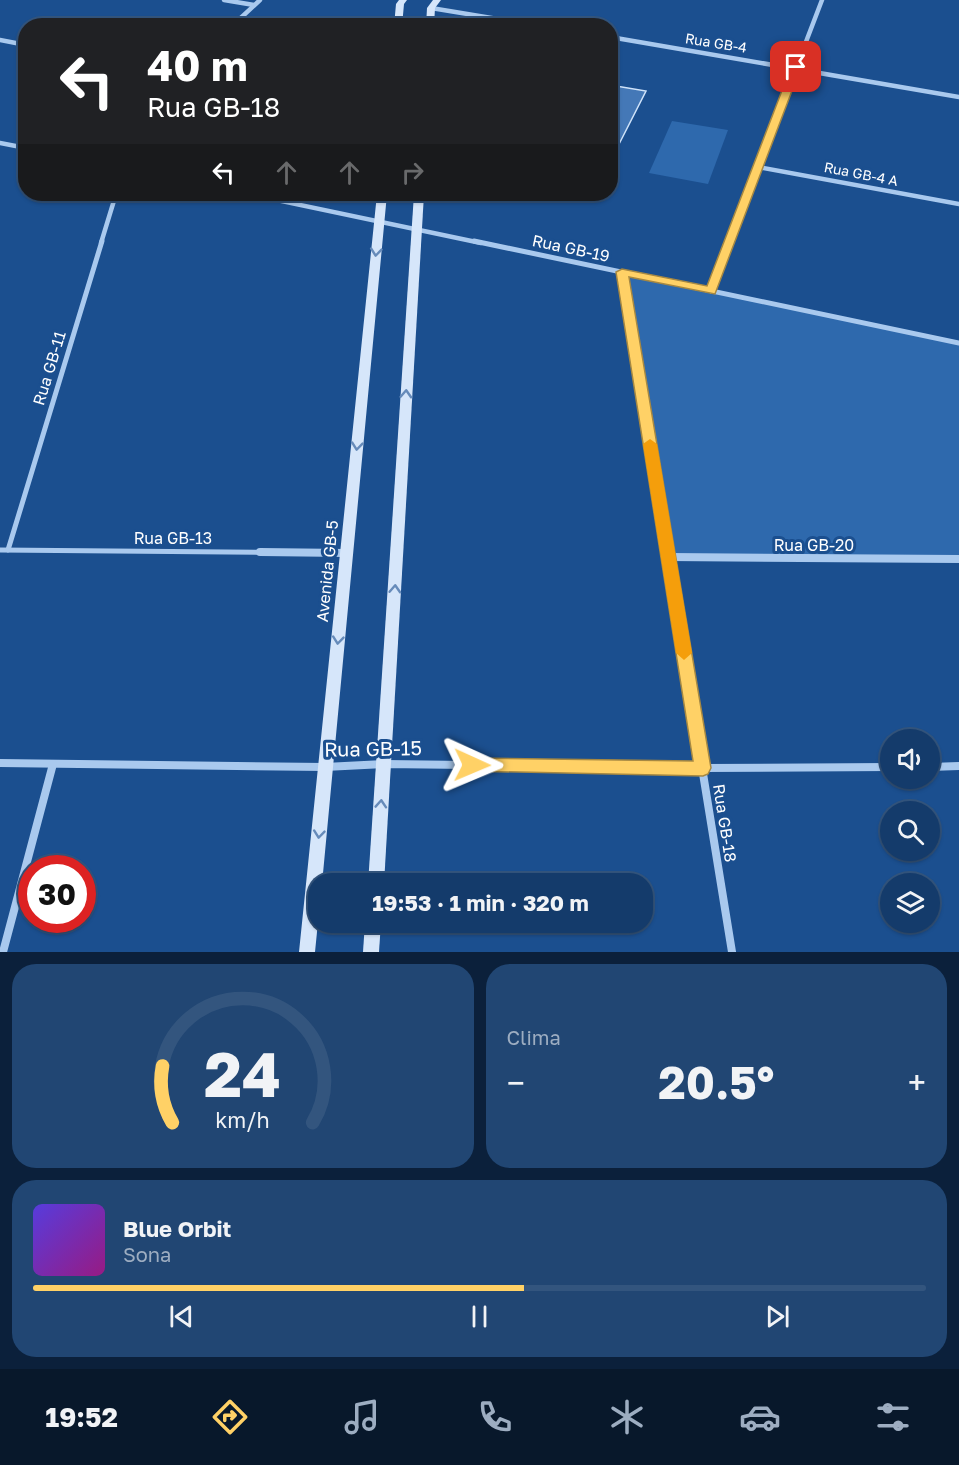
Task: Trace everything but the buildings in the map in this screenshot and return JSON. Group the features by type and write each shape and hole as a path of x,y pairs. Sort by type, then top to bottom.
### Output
{"street":[{"path":"224,0 254,5"},
{"path":"240,18 260,0"},
{"path":"399,18 400,4 403,0"},
{"path":"430,18 431,8 437,0"},
{"path":"711,291 822,0"},
{"path":"431,8 492,18"},
{"name":"Rua GB-4","path":"618,38 796,67 959,97"},
{"path":"0,40 18,43"},
{"path":"0,143 18,146"},
{"name":"Rua GB-4 A","path":"758,167 959,204"},
{"name":"Rua GB-11","path":"4,550 114,201"},
{"name":"Rua GB-19","path":"282,201 959,343"},
{"name":"Avenida GB-5","path":"307,952 381,201"},
{"path":"377,873 418,201"},
{"name":"Rua GB-18","path":"622,272 732,952"},
{"name":"Rua GB-13","path":"4,550 346,553"},
{"name":"Rua GB-20","path":"668,557 959,559"},
{"name":"Rua GB-15","path":"0,763 325,767 384,764 703,768 880,767"},
{"path":"3,952 53,764"},
{"path":"940,766 959,766"},
{"path":"371,952 372,933"}],"shaded area":[{"path":"672,121 728,130 708,184 649,173"},
{"path":"622,272 959,343 959,559 668,557"}],"slow traffic":[{"path":"650,444 684,653"}],"route":[{"path":"472,765 703,768 622,272 711,291 796,67"}]}
